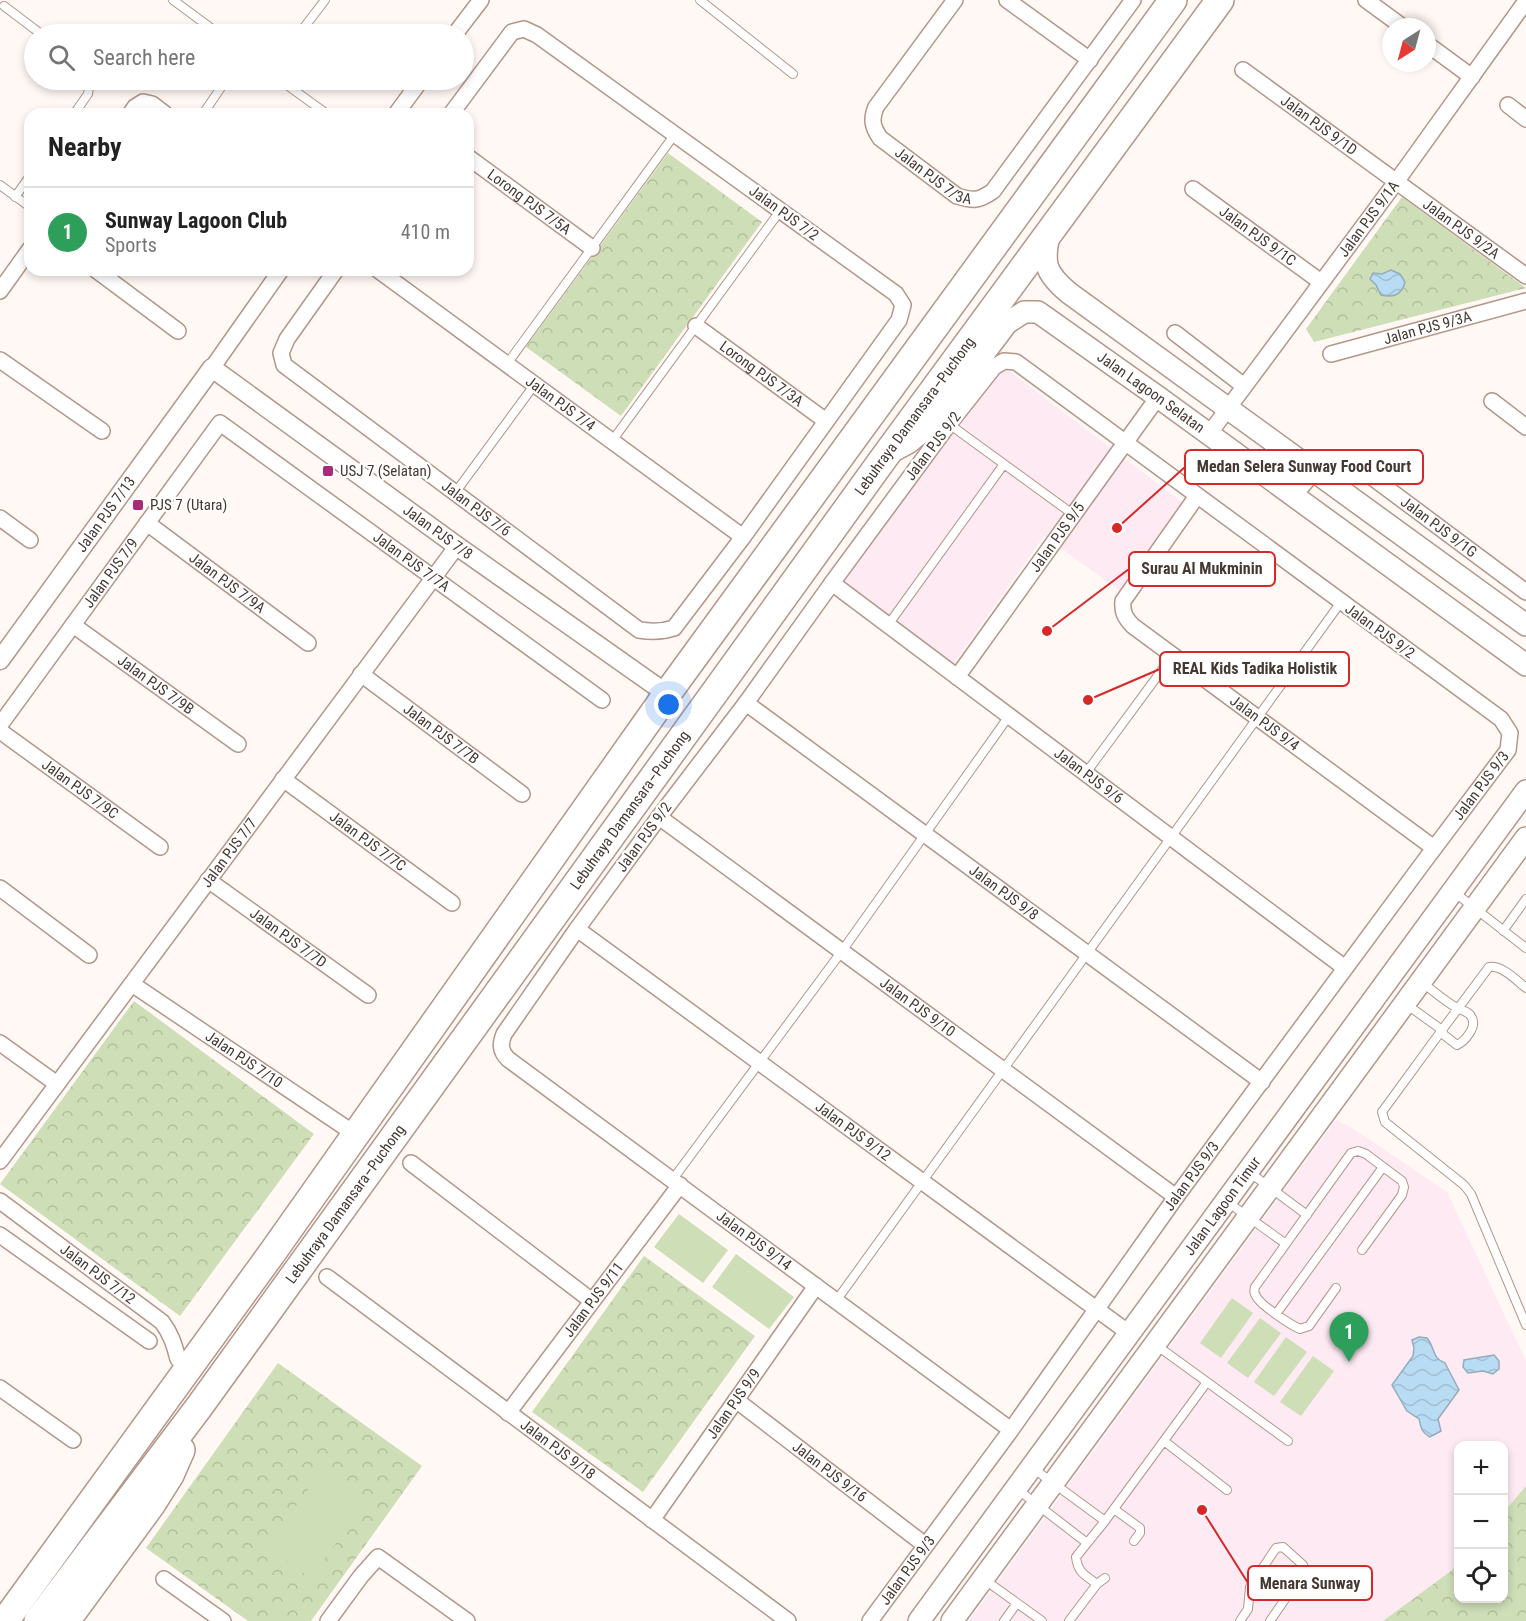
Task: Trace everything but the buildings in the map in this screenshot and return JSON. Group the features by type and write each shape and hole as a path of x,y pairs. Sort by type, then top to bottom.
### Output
{"highway":[{"name":"Lebuhraya Damansara–Puchong","path":"7,1608 272,1252 668,694 1173,0"},
{"name":"Lebuhraya Damansara–Puchong","path":"38,1621 199,1407 886,455 1220,0"},
{"path":"7,1608 178,1359 222,1300 272,1252"},
{"path":"66,1621 151,1505 170,1475 199,1407"}],"main road":[{"path":"1051,228 1046,247 1047,261 1051,276 1058,284 1526,625"},
{"name":"Jalan Lagoon Selatan","path":"886,455 908,443 930,425 1007,324 1024,312 1038,312 1526,665"},
{"name":"Jalan Lagoon Timur","path":"919,1621 1526,791"},
{"name":"Jalan Lagoon Timur","path":"952,1621 1526,838"},
{"path":"962,1563 983,1579"}],"street":[{"path":"463,24 481,0"},
{"name":"Jalan PJS 7/3A","path":"955,0 876,107 872,118 873,128 880,138 957,196 971,200 984,198 993,191 1133,0"},
{"path":"1007,0 1090,60"},
{"path":"1366,0 1391,18"},
{"name":"Jalan PJS 9/1A","path":"1209,434 1396,182 1526,1"},
{"name":"Jalan PJS 7/2","path":"474,83 512,32 524,29 537,34 896,294 903,305 899,320 743,537"},
{"path":"1436,51 1472,77"},
{"name":"Jalan PJS 9/1D","path":"1243,70 1396,182"},
{"path":"400,108 414,90"},
{"name":"Jalan PJS 7/2","path":"455,108 469,90"},
{"path":"134,108 143,102 157,108"},
{"path":"1508,105 1526,119"},
{"name":"Lorong PJS 7/5A","path":"474,161 592,248"},
{"name":"Jalan PJS 9/2A","path":"1396,182 1526,276"},
{"name":"Jalan PJS 9/1C","path":"1193,189 1321,282"},
{"path":"0,291 24,257"},
{"path":"104,276 178,331"},
{"path":"212,368 278,276"},
{"name":"Jalan PJS 7/6","path":"332,276 286,339 281,353 284,365 639,630 663,632 674,627 743,537"},
{"name":"Jalan PJS 7/4","path":"386,276 743,537"},
{"name":"Jalan PJS 9/3A","path":"1331,354 1526,301"},
{"name":"Lorong PJS 7/3A","path":"696,326 826,421"},
{"path":"1175,333 1244,386"},
{"path":"0,360 102,431"},
{"name":"Jalan PJS 9/2","path":"501,1048 504,1034 659,817 746,703 949,424 994,367 1004,361 1016,362 1126,442 1501,719 1510,733"},
{"name":"Jalan PJS 7/8","path":"212,368 457,546 668,694"},
{"name":"Jalan PJS 7/13","path":"0,660 212,368"},
{"name":"Jalan PJS 9/5","path":"957,677 1158,397"},
{"path":"1492,401 1526,427"},
{"name":"Jalan PJS 7/9","path":"0,725 220,423"},
{"name":"Jalan PJS 7/7A","path":"220,423 602,700"},
{"name":"Jalan PJS 9/1G","path":"1294,496 1314,472 1332,461 1344,460 1357,466 1526,592"},
{"name":"Jalan PJS 9/4","path":"1197,496 1123,601 1122,610 1126,619 1434,848"},
{"path":"0,518 30,540"},
{"name":"Jalan PJS 7/9A","path":"147,523 308,643"},
{"name":"Jalan PJS 7/7","path":"0,1161 457,546"},
{"name":"Jalan PJS 9/6","path":"832,583 1346,968"},
{"name":"Jalan PJS 7/9B","path":"73,625 238,744"},
{"name":"Jalan PJS 7/7B","path":"361,674 522,794"},
{"name":"Jalan PJS 9/8","path":"746,703 1262,1082"},
{"name":"Jalan PJS 7/9C","path":"0,731 160,847"},
{"name":"Jalan PJS 9/3","path":"870,1621 1011,1430 1176,1197 1508,750 1510,733"},
{"name":"Jalan PJS 7/7C","path":"283,779 452,903"},
{"name":"Jalan PJS 9/10","path":"659,817 1176,1197"},
{"name":"Jalan PJS 7/7D","path":"208,880 368,995"},
{"path":"0,888 89,955"},
{"name":"Jalan PJS 9/12","path":"577,929 1129,1333"},
{"name":"Jalan PJS 7/10","path":"132,984 355,1134"},
{"path":"0,1043 57,1084"},
{"name":"Jalan PJS 9/14","path":"501,1048 508,1059 1011,1430"},
{"path":"411,1163 592,1301"},
{"name":"Jalan PJS 9/11","path":"508,1413 592,1301 676,1182"},
{"name":"Jalan PJS 7/12","path":"0,1201 162,1322 174,1342 178,1359"},
{"name":"Jalan PJS 7/12","path":"0,1235 149,1341"},
{"name":"Jalan PJS 9/18","path":"327,1277 788,1621"},
{"name":"Jalan PJS 9/9","path":"652,1520 816,1286"},
{"path":"0,1388 73,1440"},
{"name":"Jalan PJS 9/16","path":"736,1400 925,1545"},
{"path":"328,1621 378,1557 468,1621"},
{"path":"164,1579 223,1621"}],"lane":[{"path":"172,0 205,24"},
{"path":"307,24 325,0"},
{"path":"700,0 794,74"},
{"path":"4,6 28,24"},
{"path":"78,108 89,90"},
{"path":"206,108 219,90"},
{"path":"294,90 319,108"},
{"path":"507,364 675,134"},
{"path":"15,197 24,184"},
{"path":"0,185 24,203"},
{"path":"612,441 780,211"},
{"path":"455,493 535,384"},
{"path":"949,424 1074,515"},
{"path":"888,625 1004,464"},
{"path":"836,1301 1341,602"},
{"path":"1086,773 1173,655"},
{"path":"676,1182 1009,716"},
{"path":"1453,891 1526,948"},
{"path":"1503,931 1526,899"},
{"path":"1526,988 1495,966 1489,967 1382,1113 1385,1122 1464,1185 1471,1194 1526,1325"},
{"path":"1405,1003 1442,1030 1449,1040 1457,1045 1461,1043 1472,1028 1474,1022 1472,1016 1421,982"},
{"path":"1336,1288 1309,1326 1300,1329 1276,1314 1254,1294 1255,1287 1351,1153 1358,1151 1402,1181 1404,1187 1402,1195 1362,1250"},
{"path":"1276,1314 1383,1167"},
{"path":"1248,1171 1307,1215"},
{"path":"1226,1201 1286,1244"},
{"path":"1155,1345 1288,1441"},
{"path":"1097,1584 1077,1567 1076,1557 1207,1382"},
{"path":"1164,1441 1227,1490"},
{"path":"1031,1467 1105,1521"},
{"path":"1016,1488 1087,1543"},
{"path":"1114,1509 1140,1528 1140,1533 1134,1541"},
{"path":"1240,1621 1248,1609 1250,1587 1254,1580 1276,1548 1283,1547 1303,1565 1303,1573 1270,1621"},
{"path":"1069,1621 1097,1584 1105,1578"},
{"path":"983,1579 1042,1621"},
{"path":"1004,1621 1017,1603"}],"shaded area":[{"path":"992,358 1182,502 1119,590 1044,536 951,667 826,574"},
{"path":"1336,1120 1352,1128 1447,1192 1526,1361 1526,1621 969,1621"}],"green space":[{"path":"668,153 762,222 621,416 526,347"},
{"path":"1402,197 1526,288 1314,342 1306,329"},
{"path":"134,1001 314,1134 180,1316 0,1184"},
{"path":"679,1214 728,1250 703,1283 654,1247"},
{"path":"736,1254 794,1297 769,1329 712,1287"},
{"path":"644,1256 755,1336 643,1492 532,1412"},
{"path":"1232,1298 1253,1313 1221,1358 1200,1343"},
{"path":"1260,1318 1281,1333 1248,1378 1227,1363"},
{"path":"1286,1337 1307,1352 1274,1396 1254,1382"},
{"path":"1313,1356 1334,1371 1301,1416 1280,1402"},
{"path":"278,1363 422,1466 311,1621 248,1621 146,1548"},
{"path":"323,1469 367,1502 310,1578 267,1545"},
{"path":"1526,1486 1526,1621 1383,1621 1454,1568 1454,1603 1508,1603 1508,1507"}],"water":[{"path":"1391,270 1400,274 1405,282 1404,286 1399,293 1389,296 1381,295 1370,279 1373,273 1382,274"},
{"path":"1419,1337 1430,1341 1436,1356 1445,1363 1459,1390 1438,1419 1441,1431 1430,1437 1422,1430 1419,1419 1407,1411 1392,1385 1413,1356 1412,1340"},
{"path":"1494,1355 1499,1361 1499,1369 1493,1374 1483,1371 1468,1373 1463,1367 1464,1360"}],"place":[{"name":"USJ 7 (Selatan)","path":"328,471"},
{"name":"PJS 7 (Utara)","path":"138,505"},
{"name":"Medan Selera Sunway Food Court","path":"1117,528"},
{"name":"Surau Al Mukminin","path":"1047,631"},
{"name":"REAL Kids Tadika Holistik","path":"1088,700"},
{"name":"Sunway Lagoon Club","path":"1349,1362"},
{"name":"Menara Sunway","path":"1202,1510"}]}
